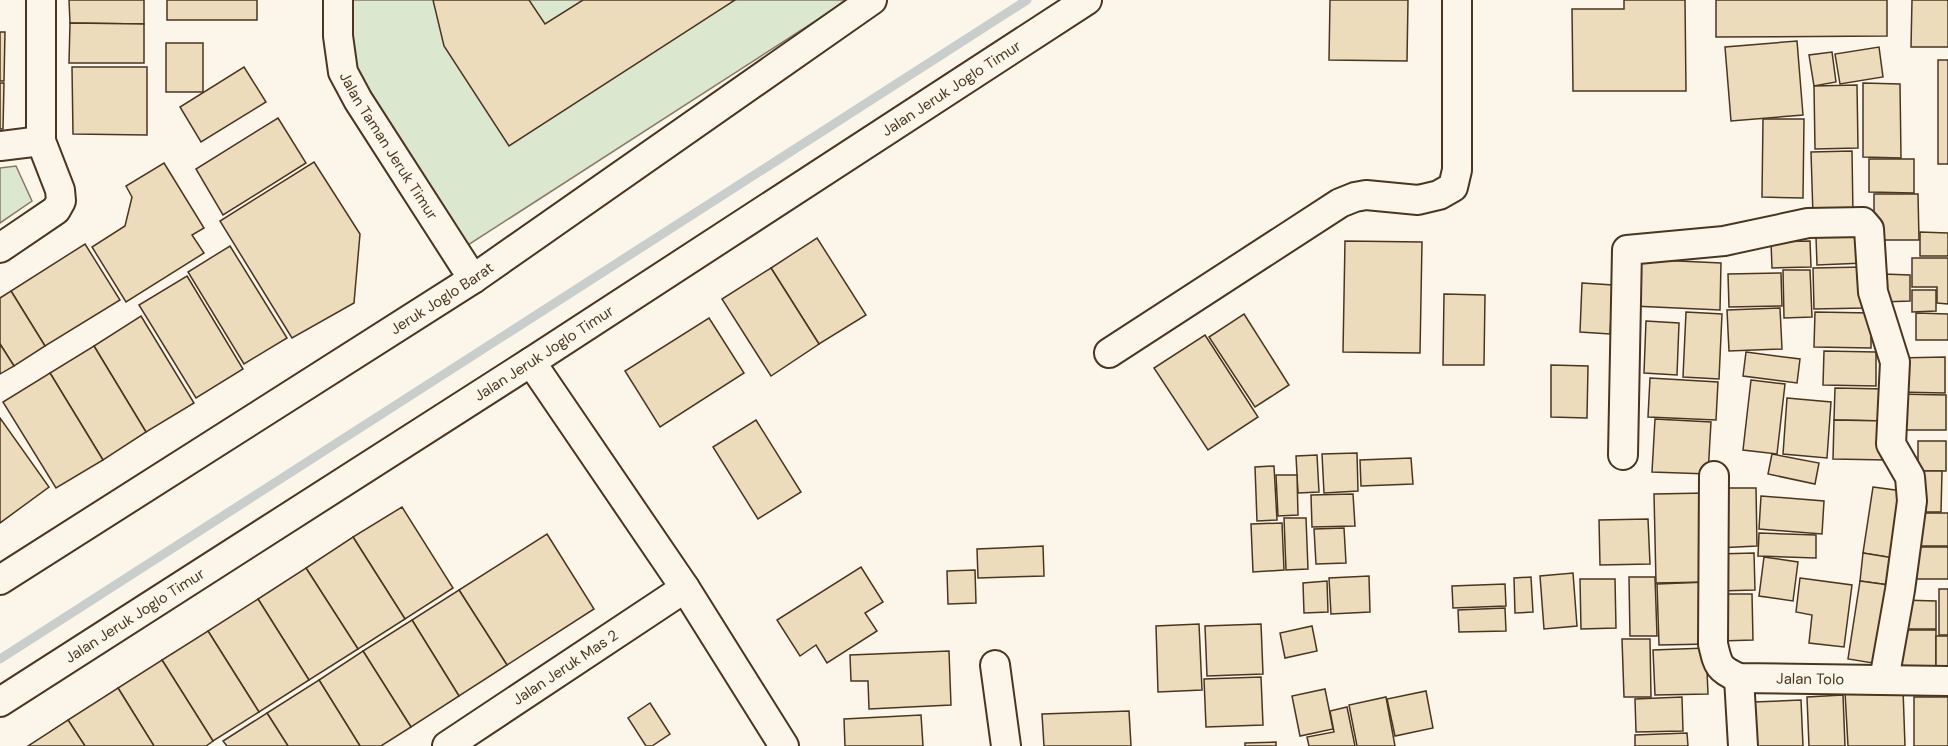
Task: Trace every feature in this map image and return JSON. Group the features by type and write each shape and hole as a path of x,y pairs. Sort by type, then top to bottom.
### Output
{"street":[{"path":"0,248 56,210 61,201 60,190 41,141 41,0"},
{"name":"Jalan Taman Jeruk Timur","path":"338,0 338,36 343,72 358,100 473,279"},
{"name":"Jeruk Joglo Barat","path":"0,580 473,279 872,0"},
{"name":"Jalan Jeruk Joglo Timur","path":"0,702 531,362 1087,0"},
{"path":"1109,352 1340,203 1366,195 1418,200 1439,195 1453,187 1457,170 1457,0"},
{"path":"0,146 41,141"},
{"path":"1623,455 1627,250 1724,240 1808,223 1863,222 1869,229 1874,292 1895,362 1891,444 1910,477 1912,501 1900,590 1884,680"},
{"path":"531,362 685,588 784,746"},
{"path":"1714,476 1713,644 1717,662 1724,672 1739,678 1743,746"},
{"name":"Jalan Jeruk Mas 2","path":"447,746 685,588"},
{"path":"995,665 1006,746"},
{"name":"Jalan Tolo","path":"1739,678 1948,681"}],"green space":[{"path":"342,0 848,0 451,256 343,78"},
{"path":"16,166 32,201 0,223 0,168"}],"building":[{"path":"69,0 144,0 144,24 70,23"},
{"path":"167,0 257,0 257,20 167,20"},
{"path":"433,0 529,0 545,24 583,0 735,0 509,146 444,46"},
{"path":"1330,0 1408,0 1407,61 1329,60"},
{"path":"1624,0 1685,0 1686,91 1573,91 1572,9 1624,9"},
{"path":"1716,0 1887,0 1887,36 1716,37"},
{"path":"1912,0 1948,0 1948,47 1911,47"},
{"path":"70,23 144,24 144,63 69,63"},
{"path":"0,32 5,32 4,81 0,81"},
{"path":"1797,41 1803,115 1731,121 1725,47"},
{"path":"166,43 203,43 203,92 166,92"},
{"path":"1879,47 1883,77 1840,84 1835,54"},
{"path":"1832,52 1836,82 1814,86 1809,55"},
{"path":"1938,60 1948,60 1948,164 1938,164"},
{"path":"72,67 147,67 147,135 73,134"},
{"path":"244,67 266,102 201,142 180,107"},
{"path":"0,83 4,83 3,129 0,129"},
{"path":"1863,83 1900,84 1901,158 1863,157"},
{"path":"1857,85 1858,148 1815,149 1814,86"},
{"path":"278,118 306,163 223,215 196,169"},
{"path":"1763,119 1804,119 1803,198 1762,197"},
{"path":"1852,151 1853,215 1813,216 1811,152"},
{"path":"1869,159 1914,159 1914,193 1869,192"},
{"path":"314,162 360,234 354,303 292,338 220,221"},
{"path":"164,163 204,228 192,235 204,253 126,302 92,247 125,226 132,197 126,186"},
{"path":"1874,194 1918,194 1919,240 1874,240"},
{"path":"1920,232 1948,233 1948,256 1920,256"},
{"path":"1864,236 1864,263 1817,265 1816,237"},
{"path":"817,238 866,315 819,344 771,268"},
{"path":"1345,241 1422,242 1420,353 1343,352"},
{"path":"1810,241 1811,267 1772,268 1771,242"},
{"path":"85,244 120,300 45,346 11,291"},
{"path":"230,246 287,338 244,364 188,272"},
{"path":"1912,258 1948,258 1948,304 1937,303 1937,287 1912,287"},
{"path":"1635,259 1721,263 1720,310 1633,306"},
{"path":"1864,267 1865,308 1814,309 1813,268"},
{"path":"771,268 819,344 771,376 722,299"},
{"path":"1783,270 1810,270 1812,317 1784,318"},
{"path":"1781,273 1782,306 1729,307 1728,274"},
{"path":"1883,274 1910,275 1910,301 1883,302"},
{"path":"187,276 243,369 196,398 139,305"},
{"path":"1582,283 1613,285 1610,334 1580,332"},
{"path":"1912,290 1936,290 1936,311 1912,312"},
{"path":"11,291 45,346 14,366 0,344 0,298"},
{"path":"1444,294 1485,295 1484,365 1443,365"},
{"path":"1780,308 1782,349 1729,351 1727,310"},
{"path":"1686,312 1722,314 1719,379 1683,377"},
{"path":"1815,312 1871,313 1871,348 1814,347"},
{"path":"1916,313 1948,314 1948,340 1916,340"},
{"path":"1244,314 1289,385 1255,407 1209,337"},
{"path":"141,316 194,403 146,432 94,346"},
{"path":"709,318 744,373 660,427 625,371"},
{"path":"1646,321 1679,323 1677,375 1644,373"},
{"path":"1205,335 1258,417 1208,450 1154,368"},
{"path":"0,344 14,366 0,374"},
{"path":"94,346 146,432 103,460 50,373"},
{"path":"1824,351 1876,352 1876,386 1823,385"},
{"path":"1746,352 1800,359 1797,383 1743,376"},
{"path":"1945,357 1945,393 1898,392 1898,358"},
{"path":"1551,365 1588,366 1587,418 1551,417"},
{"path":"50,373 103,460 56,488 3,402"},
{"path":"1650,378 1718,382 1716,420 1648,417"},
{"path":"1751,380 1785,384 1777,454 1743,450"},
{"path":"1835,388 1886,389 1885,421 1834,420"},
{"path":"1896,394 1946,395 1946,430 1896,430"},
{"path":"1787,398 1831,402 1827,458 1783,454"},
{"path":"0,418 49,487 0,523"},
{"path":"1655,419 1711,422 1708,474 1652,472"},
{"path":"756,420 801,492 758,519 713,447"},
{"path":"1834,420 1888,421 1887,460 1833,459"},
{"path":"1918,441 1946,441 1946,471 1918,471"},
{"path":"1357,453 1358,491 1324,493 1322,454"},
{"path":"1772,454 1819,463 1815,484 1768,474"},
{"path":"1317,455 1319,492 1298,493 1296,456"},
{"path":"1411,458 1413,484 1361,486 1360,460"},
{"path":"1274,466 1277,520 1257,521 1255,467"},
{"path":"1914,471 1942,471 1941,512 1914,512"},
{"path":"1276,475 1297,475 1298,515 1278,516"},
{"path":"1873,487 1910,492 1900,559 1863,553"},
{"path":"1716,488 1756,488 1757,546 1717,548"},
{"path":"1706,493 1708,582 1656,583 1654,494"},
{"path":"1353,494 1355,526 1312,527 1311,495"},
{"path":"1761,496 1824,501 1822,534 1759,529"},
{"path":"402,507 453,588 405,619 353,537"},
{"path":"1917,513 1948,513 1948,546 1917,546"},
{"path":"1284,518 1306,518 1308,569 1286,570"},
{"path":"1648,519 1650,564 1600,565 1599,520"},
{"path":"1282,523 1284,570 1253,572 1251,524"},
{"path":"1344,528 1346,563 1316,564 1314,529"},
{"path":"1759,533 1816,535 1816,558 1758,556"},
{"path":"547,534 594,609 507,665 459,590"},
{"path":"353,537 405,619 358,649 306,568"},
{"path":"1043,546 1044,576 978,578 977,549"},
{"path":"1912,547 1948,547 1948,579 1912,579"},
{"path":"1754,553 1755,590 1718,591 1717,554"},
{"path":"1863,553 1900,559 1896,586 1860,581"},
{"path":"1764,557 1798,562 1793,601 1759,596"},
{"path":"861,567 883,602 865,613 877,631 827,663 816,645 800,656 777,620"},
{"path":"306,568 358,649 309,680 258,599"},
{"path":"975,570 976,603 948,604 947,571"},
{"path":"1573,573 1577,626 1544,629 1540,576"},
{"path":"1369,576 1370,612 1331,614 1329,578"},
{"path":"1531,577 1533,612 1515,613 1514,578"},
{"path":"1629,577 1655,577 1657,636 1630,636"},
{"path":"1800,578 1852,585 1844,647 1809,643 1812,615 1796,612"},
{"path":"1580,579 1615,579 1616,628 1581,629"},
{"path":"1327,581 1328,612 1304,613 1303,583"},
{"path":"1860,581 1896,586 1885,665 1848,659"},
{"path":"1708,582 1709,644 1659,645 1657,584"},
{"path":"1505,584 1506,606 1453,608 1452,586"},
{"path":"1939,589 1948,589 1948,635 1939,635"},
{"path":"459,590 507,665 459,696 412,620"},
{"path":"1719,594 1752,594 1753,640 1720,641"},
{"path":"258,599 309,680 259,712 208,631"},
{"path":"1901,600 1936,601 1936,629 1901,629"},
{"path":"1505,608 1506,631 1459,632 1458,610"},
{"path":"412,620 459,696 411,727 363,651"},
{"path":"1199,624 1202,690 1158,692 1156,626"},
{"path":"1261,624 1263,674 1207,676 1205,626"},
{"path":"1312,626 1317,651 1285,658 1280,633"},
{"path":"1896,630 1936,630 1936,666 1896,666"},
{"path":"208,631 259,712 213,741 162,660"},
{"path":"1936,636 1948,636 1948,671 1936,671"},
{"path":"1622,639 1650,639 1651,697 1624,697"},
{"path":"1706,648 1708,694 1655,695 1653,650"},
{"path":"363,651 411,727 381,746 360,746 319,680"},
{"path":"949,651 951,705 869,709 868,681 851,681 850,655"},
{"path":"162,660 213,741 206,746 154,746 118,688"},
{"path":"1261,677 1263,725 1206,727 1204,679"},
{"path":"319,680 360,746 288,746 267,713"},
{"path":"118,688 154,746 85,746 68,720"},
{"path":"1325,689 1333,729 1300,736 1292,696"},
{"path":"1903,689 1905,746 1848,746 1845,692"},
{"path":"1426,691 1433,728 1395,736 1387,699"},
{"path":"1843,695 1845,746 1809,746 1807,697"},
{"path":"1386,697 1395,746 1357,746 1349,705"},
{"path":"1682,697 1683,731 1636,732 1635,699"},
{"path":"1914,697 1948,697 1948,746 1914,746"},
{"path":"1801,700 1803,746 1756,746 1754,702"},
{"path":"650,703 670,734 652,746 646,746 628,718"},
{"path":"1347,707 1355,746 1309,746 1307,737 1334,732 1330,711"},
{"path":"1129,711 1131,746 1044,746 1042,714"},
{"path":"267,713 288,746 227,746 223,741"},
{"path":"921,715 923,746 845,746 844,719"},
{"path":"68,720 85,746 28,746"},
{"path":"1687,733 1688,746 1635,746 1635,735"},
{"path":"1276,742 1276,746 1245,746 1245,743"}],"waterway":[{"path":"0,659 1027,0"}]}
